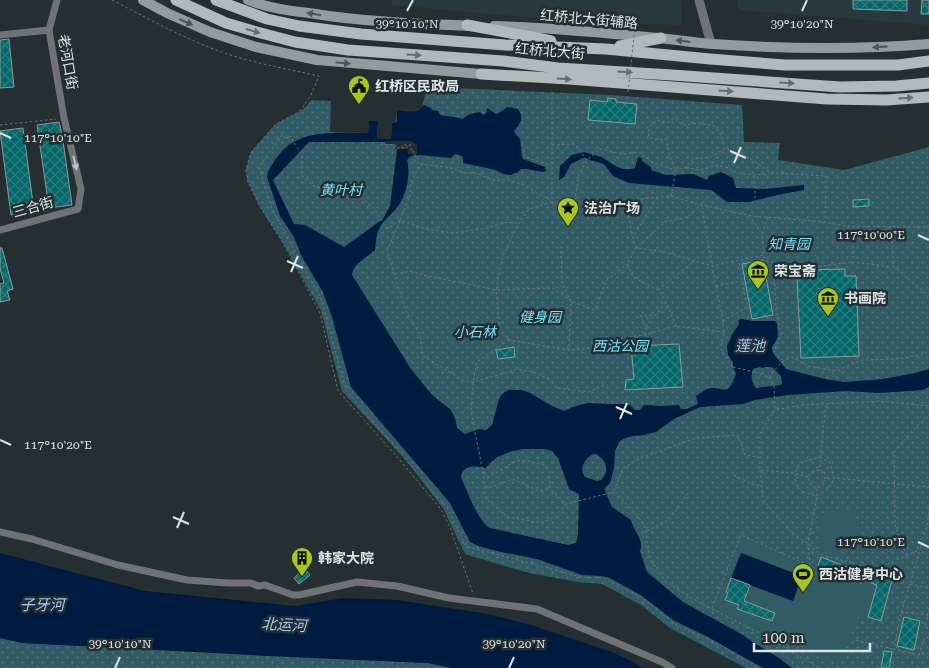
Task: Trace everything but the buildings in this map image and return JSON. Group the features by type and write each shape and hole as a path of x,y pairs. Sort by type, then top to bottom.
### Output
{"main road":[{"path":"143,0 210,32 256,47 318,60 480,74 827,99 886,100 929,97"},
{"name":"红桥北大街","path":"176,0 226,23 295,42 348,50 503,61 558,68 840,87 896,86 929,83"},
{"name":"红桥北大街","path":"216,0 267,19 299,26 361,34 505,45 606,49 710,60 785,65 898,64 929,61"},
{"name":"红桥北大街辅路","path":"248,0 293,11 373,21 514,27 661,38 711,44 850,48 929,44"},
{"path":"467,26 532,37 575,47"},
{"path":"606,49 661,38"},
{"path":"480,74 558,68"}],"street":[{"path":"50,30 57,0"},
{"path":"699,0 711,44"},
{"name":"老河口街","path":"0,35 50,30 64,118 81,189 76,209"},
{"name":"三合街","path":"0,230 76,209"},
{"path":"0,532 32,539 118,565 187,580 251,583 258,586 265,585 294,595 358,582 398,586 449,598 537,609 653,658 672,668"}],"path":[{"path":"112,0 190,39 236,57 319,76 311,95 303,107 297,113 276,124 251,152 246,170 248,182 260,207 282,241 320,313 338,391 402,462 440,508 450,527 476,602"},
{"path":"628,92 635,27"},
{"path":"552,92 552,202"},
{"path":"0,125 64,118"},
{"path":"671,196 676,170 670,157 666,139 650,138 648,133 651,125 659,120 667,123 674,118 683,125 699,124 714,126 720,133 726,148 751,159 771,173"},
{"path":"400,220 387,229 374,208 357,195 350,196 314,186 300,175 302,156 290,136 286,138 282,135 259,167 272,210 321,299 346,390 447,508 466,546 581,577 603,578 641,597 672,623 722,646 757,668"},
{"path":"380,144 395,145 395,148 402,148 402,145 411,145 411,152 415,152 415,162 452,168 464,173 476,173 493,180 509,180 524,184 552,202 574,206 671,196 748,215 825,222 844,226 929,227"},
{"path":"522,144 525,157 552,166"},
{"path":"552,146 575,144 587,160"},
{"path":"686,168 693,159 712,157 726,148"},
{"path":"574,206 579,174 587,160 600,149 623,154 638,152 654,163 676,170 686,168 702,170 716,165 738,173 754,175 771,173 826,176 825,222"},
{"path":"421,164 411,182 410,195 388,251 406,311 420,335 422,354 464,381 473,382 516,369 534,372 550,380 557,388 589,392 606,384"},
{"path":"754,175 754,199"},
{"path":"633,237 657,198"},
{"path":"626,201 636,248"},
{"path":"552,202 529,209 518,224 502,258 496,290 500,328 509,340 569,350 609,347 621,338 676,326 724,332"},
{"path":"394,274 412,271 423,276 496,290 552,288 571,301 595,310 606,282 627,264 636,248 665,222 688,217 702,205"},
{"path":"702,205 723,321 724,332 720,348 732,367 770,378 774,386 775,410 760,434 760,470 763,500 795,536 808,543 814,550 828,557 876,569 920,550"},
{"path":"748,215 762,233"},
{"path":"768,217 762,233 764,255 774,272 776,309 781,336 775,352 782,361"},
{"path":"400,220 426,228 454,233 487,228 507,222 518,224"},
{"path":"852,226 853,262"},
{"path":"890,226 894,267"},
{"path":"561,246 562,284 571,301 569,350"},
{"path":"636,248 665,252 712,266 764,255"},
{"path":"723,321 747,307 739,260"},
{"path":"658,290 695,261"},
{"path":"774,272 853,262 894,267 929,296"},
{"path":"627,264 633,277 658,290 666,302 676,326"},
{"path":"716,286 742,281"},
{"path":"645,334 646,327 666,302"},
{"path":"646,327 640,316 656,315"},
{"path":"509,340 477,362 473,382 471,412 483,472 486,499 508,517 541,523 555,517 566,504 614,492"},
{"path":"770,378 782,361 792,357 808,366 836,371 862,360 899,359 924,354 929,350"},
{"path":"775,410 802,405 881,401 929,406"},
{"path":"820,470 826,404"},
{"path":"907,556 895,526 894,453 910,433 929,415"},
{"path":"614,492 623,468 643,457 696,438 738,435 745,455 760,457"},
{"path":"820,457 830,463 834,478 829,488 817,496 806,494 797,485 794,473 799,463 820,457"},
{"path":"483,472 489,477 520,460 543,464 549,471 550,489 566,504"},
{"path":"760,470 794,473 808,477"},
{"path":"808,477 812,472 820,470 825,472 823,485 816,488"},
{"path":"734,475 751,484 761,486"},
{"path":"808,477 811,485 816,488"},
{"path":"825,479 834,478 929,487"},
{"path":"484,486 488,488 513,479 539,490 550,489"},
{"path":"712,609 741,535 810,566 808,543 817,496 816,488"},
{"path":"614,492 646,527 650,559 665,581 712,609 762,634 819,668"},
{"path":"646,532 669,520 688,493"},
{"path":"894,649 901,612 928,522 929,508"},
{"path":"910,584 929,588"},
{"path":"929,608 925,627 929,628"},
{"path":"901,612 928,615"},
{"path":"918,656 924,639 929,637"},
{"path":"856,640 918,656 929,653"}],"shaded area":[{"path":"392,0 681,0 682,25 568,21 392,5"},
{"path":"737,0 929,0 929,25 739,10"}],"green space":[{"name":"西沽公园","path":"427,87 611,95 742,105 744,142 780,143 778,160 844,170 929,147 929,668 746,668 670,628 641,605 602,584 577,582 525,572 465,554 443,508 406,460 342,391 321,311 282,241 260,207 248,182 246,170 251,152 276,124 306,107 311,100 331,101 330,132 368,133 369,121 378,121 377,138 391,139 392,123 396,122 397,110 410,113 422,107"},
{"path":"855,509 860,550 822,555 818,514"},
{"name":"西沽健身中心","path":"741,535 810,566 818,566 821,557 862,573 864,568 893,576 881,621 858,616 840,663 770,637 711,609"},
{"path":"0,638 23,643 428,663 452,668 0,668"}],"water":[{"name":"莲池","path":"424,105 438,111 440,115 462,119 470,114 480,112 483,115 486,113 487,108 496,114 507,107 518,109 521,119 514,132 520,139 523,159 545,167 546,171 521,169 511,175 463,163 463,157 455,154 451,158 411,156 407,160 408,179 400,204 380,227 375,250 358,264 353,271 352,275 411,369 432,395 451,410 457,428 465,434 479,429 486,430 492,425 499,399 503,393 509,390 521,390 530,393 564,411 588,403 624,404 630,405 635,410 640,410 644,405 679,405 681,409 687,409 698,404 696,396 707,389 724,390 730,387 733,382 736,374 733,362 728,355 727,346 741,319 775,321 778,337 772,349 786,369 844,382 883,379 929,369 929,387 923,390 879,393 846,391 788,395 755,400 743,404 700,407 674,419 656,432 633,436 619,442 615,451 614,468 610,483 605,488 605,491 612,507 631,520 640,539 640,551 647,572 683,602 743,635 792,668 763,668 673,620 642,596 610,578 582,575 537,559 501,552 470,542 450,503 351,387 332,317 323,292 301,255 294,237 280,216 267,177 271,166 278,156 286,147 296,141 307,136 319,134 368,133 369,121 378,121 377,138 391,139 392,123 397,122 397,110 412,112","holes":["309,142 398,142 390,206 383,219 344,247 305,225 294,224 273,180","772,367 781,376 781,385 756,388 752,379 753,369","523,449 544,449 552,451 558,458 569,489 579,494 576,543 568,545 490,528 482,520 463,482 462,473 470,467 486,468 498,457","596,454 605,463 606,473 601,480 597,481 585,477 583,474 583,464 590,456"]},
{"path":"584,152 601,157 617,167 625,169 635,168 638,157 642,158 642,161 651,167 651,170 666,175 693,174 707,180 709,176 721,172 733,178 736,188 764,189 804,185 804,190 749,202 727,202 711,190 629,183 613,176 604,164 583,158 571,164 564,177 559,180 560,166 572,155"},
{"name":"子牙河","path":"0,553 145,591 295,606 343,598 397,600 488,614 531,625 615,653 644,668 452,668 428,663 23,643 0,638"},
{"path":"741,553 802,576 793,601 731,578"}],"pier":[{"path":"385,141 411,141 417,145 417,154 408,154 408,149 395,149 395,144 385,144"}],"place":[{"name":"红桥区民政局","path":"359,105"},
{"name":"法治广场","path":"568,227"},
{"name":"荣宝斋","path":"758,290"},
{"name":"书画院","path":"828,317"},
{"name":"韩家大院","path":"302,577"},
{"name":"西沽健身中心","path":"803,593"}],"park label":[{"name":"黄叶村","path":"341,190"},
{"name":"知青园","path":"789,244"},
{"name":"健身园","path":"540,317"},
{"name":"小石林","path":"475,332"}],"water label":[{"name":"北运河","path":"284,625"}]}
